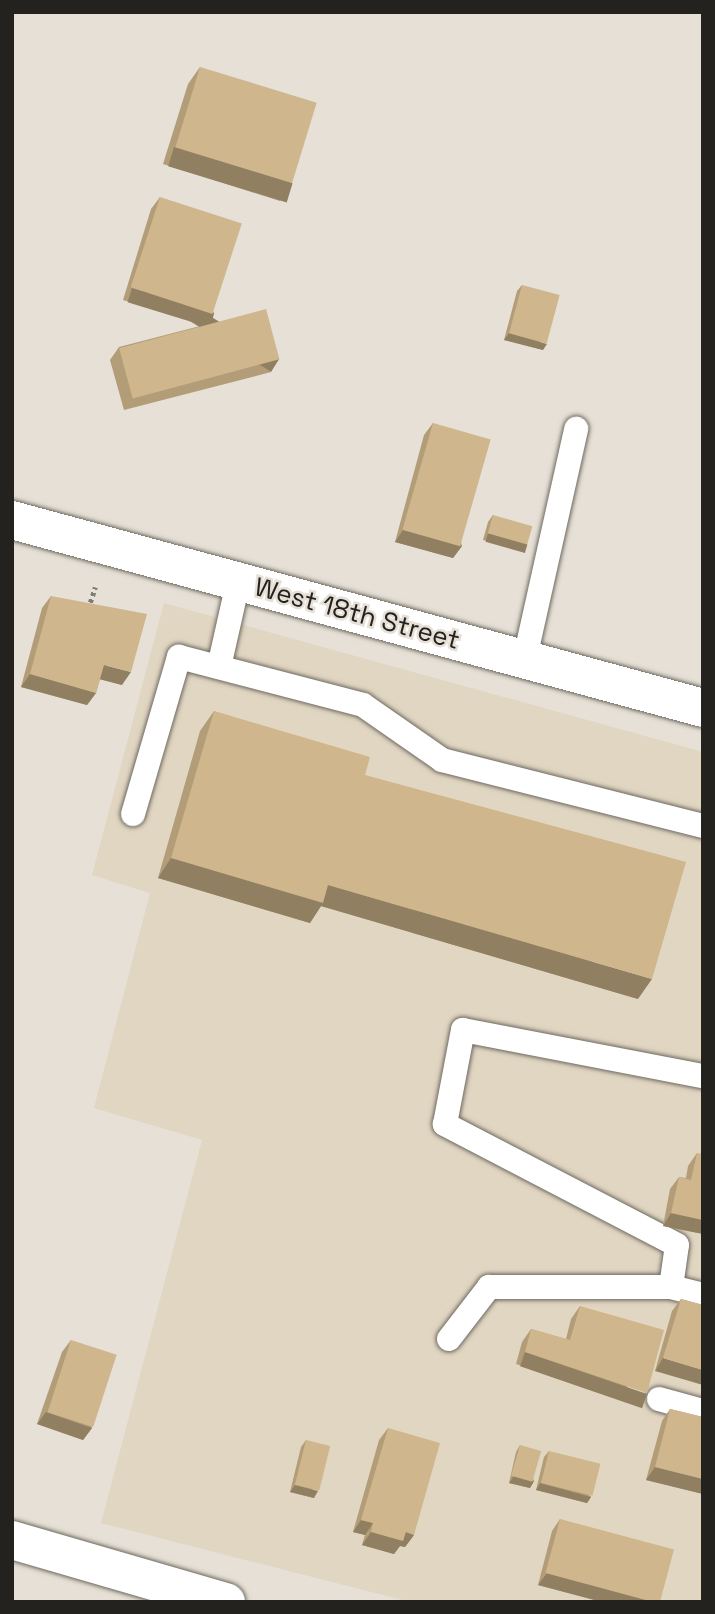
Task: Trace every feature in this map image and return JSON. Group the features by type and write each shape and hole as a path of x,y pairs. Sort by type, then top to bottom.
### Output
{"street":[{"name":"West 18th Street","path":"12,520 238,583 525,657 703,708"},
{"path":"12,1540 226,1602"}],"lane":[{"path":"525,657 576,429"},
{"path":"219,667 238,583"},
{"path":"133,814 179,657 363,705 442,760 703,826"},
{"path":"671,1287 677,1245 445,1124 463,1031 703,1076"},
{"path":"449,1339 489,1287 671,1287 703,1295"},
{"path":"659,1399 703,1411"}],"shaded area":[{"path":"164,603 703,752 703,1602 410,1602 101,1523 202,1140 94,1108 150,893 92,875"}],"building":[{"path":"200,67 317,103 292,183 175,147"},
{"path":"160,197 242,224 212,314 131,287"},
{"path":"522,285 560,295 547,343 509,333"},
{"path":"266,309 279,359 133,399 119,348"},
{"path":"433,423 491,440 460,546 402,530"},
{"path":"493,515 532,526 527,545 488,533"},
{"path":"51,596 147,614 131,672 104,665 96,693 30,674"},
{"path":"214,711 370,757 365,775 686,862 652,979 328,885 323,903 171,858"},
{"path":"697,1153 703,1154 703,1220 671,1213 679,1177 691,1180"},
{"path":"681,1299 703,1305 703,1370 663,1358"},
{"path":"580,1306 664,1330 647,1393 525,1352 531,1329 570,1340"},
{"path":"71,1340 117,1355 93,1427 48,1412"},
{"path":"670,1409 703,1417 703,1479 655,1467"},
{"path":"388,1428 440,1443 414,1535 406,1532 403,1541 371,1532 373,1523 361,1520"},
{"path":"306,1440 330,1446 319,1491 295,1485"},
{"path":"520,1445 541,1451 532,1482 511,1476"},
{"path":"549,1451 600,1464 592,1496 541,1483"},
{"path":"560,1519 674,1550 660,1602 546,1573"}]}
